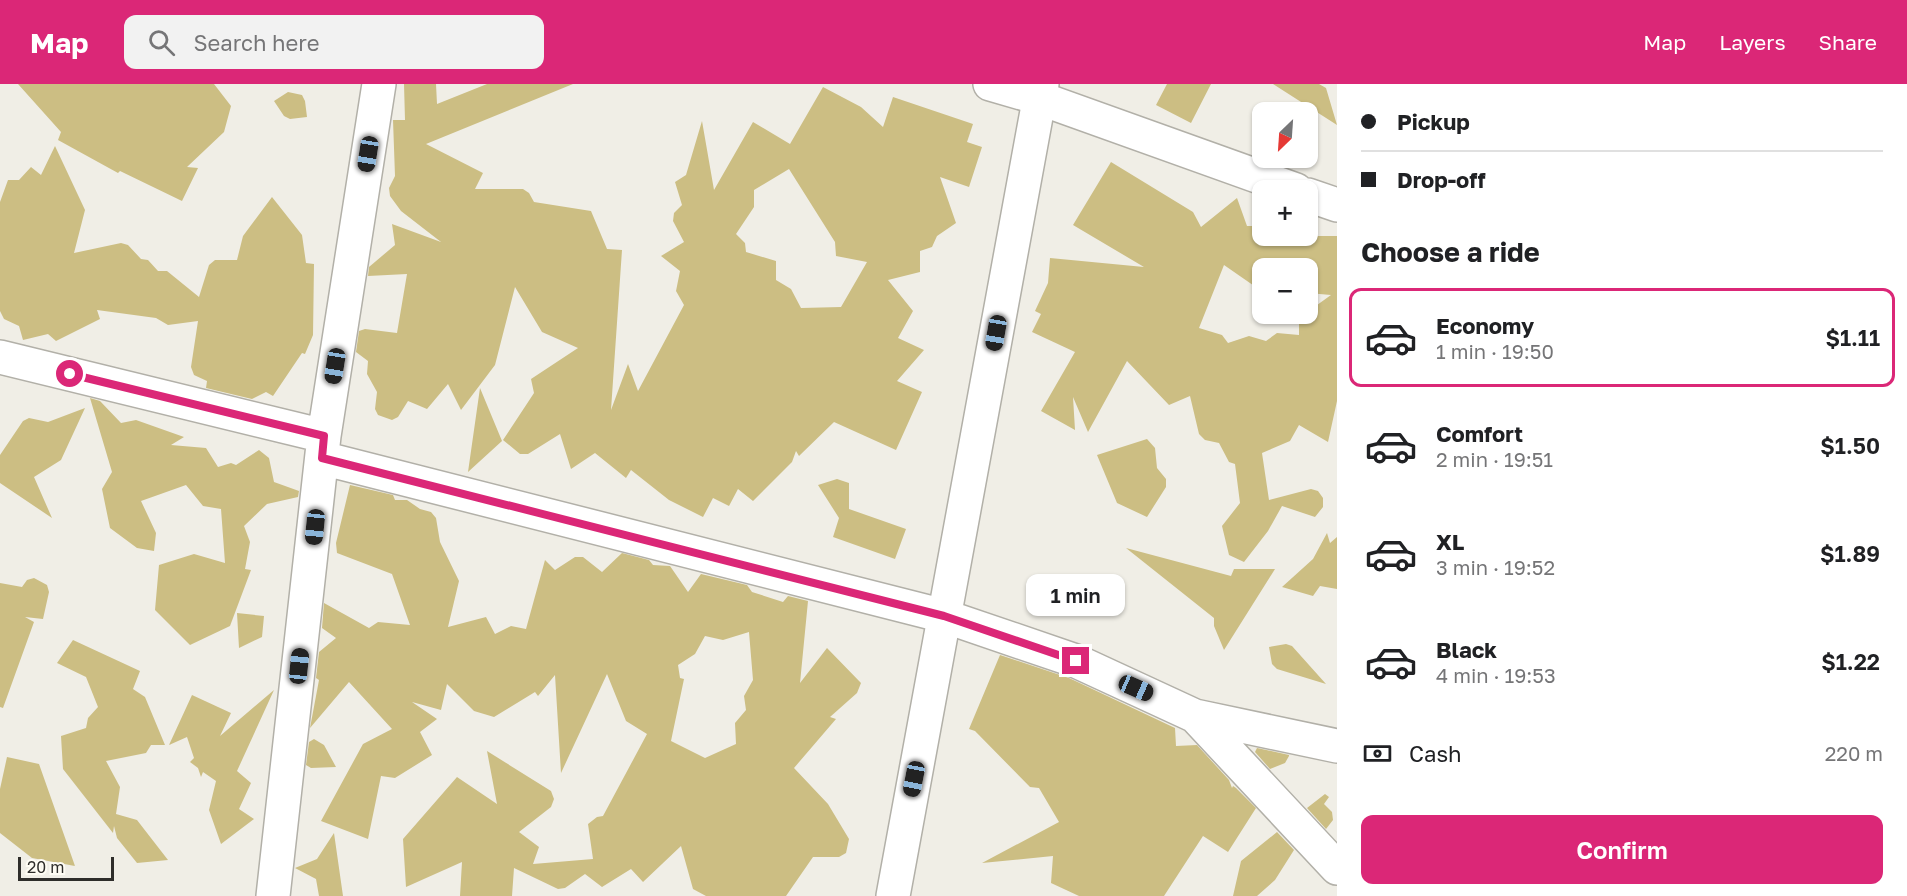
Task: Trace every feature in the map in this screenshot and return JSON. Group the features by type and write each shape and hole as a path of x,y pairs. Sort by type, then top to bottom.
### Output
{"main road":[{"path":"273,896 323,447 379,84"},
{"path":"990,84 1041,91 1270,180"},
{"path":"893,896 1041,91"},
{"path":"1318,198 1337,205"},
{"path":"0,357 944,616 1076,661 1195,716 1337,746"},
{"path":"1195,716 1337,868"}],"building":[{"path":"18,84 214,84 231,106 224,132 187,167 198,168 182,201 120,171 118,173 58,140 61,132"},
{"path":"404,84 436,84 437,104 487,84 573,84 426,144 483,173 475,189 523,189 529,193 534,202 591,211 607,249 622,250 611,410 628,364 638,391 684,305 676,291 680,271 661,256 684,242 673,221 674,213 682,205 675,182 686,175 702,121 714,190 753,122 790,144 823,87 861,107 883,127 893,97 973,124 967,142 982,147 969,187 940,177 956,223 937,236 932,247 920,251 920,272 888,280 913,311 898,338 924,350 897,381 922,392 896,450 834,422 799,456 796,451 792,462 753,501 738,489 729,506 713,498 703,517 669,500 631,470 626,478 595,453 571,469 560,434 528,454 520,454 503,440 534,393 531,379 578,348 542,332 515,287 495,365 461,410 448,384 427,409 408,401 398,417 392,420 378,415 375,409 377,392 367,374 368,361 356,352 359,331 365,329 397,333 407,274 368,276 369,267 395,245 392,224 441,242 401,211 390,196 389,188 395,176 393,120 405,120","holes":["789,169 835,242 836,256 867,262 841,307 801,308 791,289 776,280 776,261 746,252 745,243 736,234 754,207 754,190"]},
{"path":"1167,84 1211,84 1191,123 1156,105"},
{"path":"1273,84 1319,84 1326,88 1337,125 1318,113 1318,102 1301,102"},
{"path":"288,92 302,95 307,117 290,119 284,116 274,101"},
{"path":"55,146 85,210 74,253 121,243 128,245 141,259 148,260 158,271 167,271 199,297 209,265 215,260 237,260 243,236 272,197 302,235 306,263 314,264 313,335 305,354 302,353 273,396 266,392 252,399 206,388 207,381 194,375 191,367 198,321 168,325 156,318 97,310 100,319 56,341 48,334 23,340 19,326 4,319 0,311 0,202 8,180 19,180 31,167 41,175"},
{"path":"1111,162 1193,212 1201,227 1237,198 1247,226 1252,226 1252,246 1318,246 1318,236 1337,236 1337,401 1328,442 1299,425 1290,441 1262,453 1269,500 1311,489 1318,491 1323,498 1323,507 1315,517 1282,506 1268,531 1244,562 1229,555 1222,526 1240,503 1235,464 1229,462 1219,443 1205,440 1199,434 1190,396 1169,405 1127,361 1088,432 1073,397 1075,430 1041,411 1075,352 1032,332 1041,314 1035,311 1048,283 1050,258 1144,267 1073,225"},
{"path":"480,388 502,441 468,472"},
{"path":"90,398 100,401 121,423 136,420 184,437 171,445 206,448 218,467 231,463 236,465 259,450 269,458 274,482 299,491 298,497 267,504 244,526 250,542 245,569 251,570 230,626 190,645 155,610 159,565 194,554 225,563 221,509 203,506 186,485 141,501 156,533 154,551 137,548 110,528 102,489 112,472"},
{"path":"85,408 61,460 34,477 52,518 0,483 0,455 23,421 29,418 48,422"},
{"path":"1147,439 1155,448 1157,468 1166,479 1166,487 1147,517 1117,503 1097,455"},
{"path":"837,479 849,483 849,509 906,529 895,559 833,537 839,518 818,485"},
{"path":"350,485 393,495 395,500 407,500 420,509 431,512 436,518 440,542 459,581 448,627 486,617 495,634 511,626 526,629 545,560 555,570 575,557 583,557 602,572 622,553 649,560 653,565 670,566 688,592 701,574 747,585 752,592 783,602 788,596 808,601 800,683 827,648 861,683 857,693 830,717 836,719 794,768 828,804 849,839 846,853 839,857 813,857 786,896 706,896 693,889 681,846 643,882 631,869 602,887 585,874 565,888 558,889 514,868 512,896 460,896 462,862 406,887 403,839 457,777 497,804 487,751 551,791 554,799 551,807 519,832 539,847 533,864 593,859 588,824 597,817 603,816 647,734 626,721 607,674 561,773 555,675 538,696 535,692 494,717 474,711 447,684 441,710 412,702 437,719 420,732 432,755 395,778 381,776 368,839 321,821 363,744 392,729 349,682 310,728 319,680 316,678 319,652 336,638 322,628 324,603 369,628 378,622 410,625 392,574 337,553 336,543","holes":["749,632 753,680 744,696 746,710 735,723 736,744 705,758 671,741 684,679 680,678 678,665 695,654 705,636 723,640"]},
{"path":"1327,533 1330,543 1337,537 1337,589 1320,586 1313,596 1282,587 1313,559"},
{"path":"1126,548 1231,576 1234,569 1275,569 1224,650 1214,626 1214,618"},
{"path":"34,578 47,585 49,592 43,619 25,617 34,622 3,708 0,707 0,583 22,587 27,580"},
{"path":"237,613 264,616 262,637 239,648"},
{"path":"73,640 140,671 133,689 145,697 165,745 151,745 146,753 106,761 120,787 116,814 137,820 168,860 137,863 117,838 114,826 113,833 63,769 61,736 86,728 88,718 98,707 86,677 57,663"},
{"path":"1286,644 1292,646 1326,684 1277,669 1272,664 1269,647"},
{"path":"1000,655 1069,678 1175,728 1176,746 1197,745 1229,780 1232,788 1233,786 1236,788 1256,808 1228,852 1203,836 1164,896 1079,896 1051,883 1053,856 982,863 1059,822 1039,788 1030,787 975,731 969,729"},
{"path":"274,690 237,771 251,783 239,809 254,819 221,844 209,810 216,781 203,772 201,777 198,768 190,762 194,758 187,737 169,745 192,695 231,713 220,736"},
{"path":"314,739 324,745 336,767 311,768 306,765 309,742"},
{"path":"1257,748 1289,756 1285,763 1270,769 1255,752"},
{"path":"7,757 39,764 75,866 32,858 0,833 0,789"},
{"path":"1325,794 1329,797 1324,804 1332,812 1333,820 1326,829 1307,808"},
{"path":"1277,832 1294,850 1275,880 1257,896 1233,896 1241,861"},
{"path":"334,833 343,896 319,896 316,879 295,868 317,859"}],"route":[{"path":"70,374 324,436 322,458 944,616 1076,661"}]}
